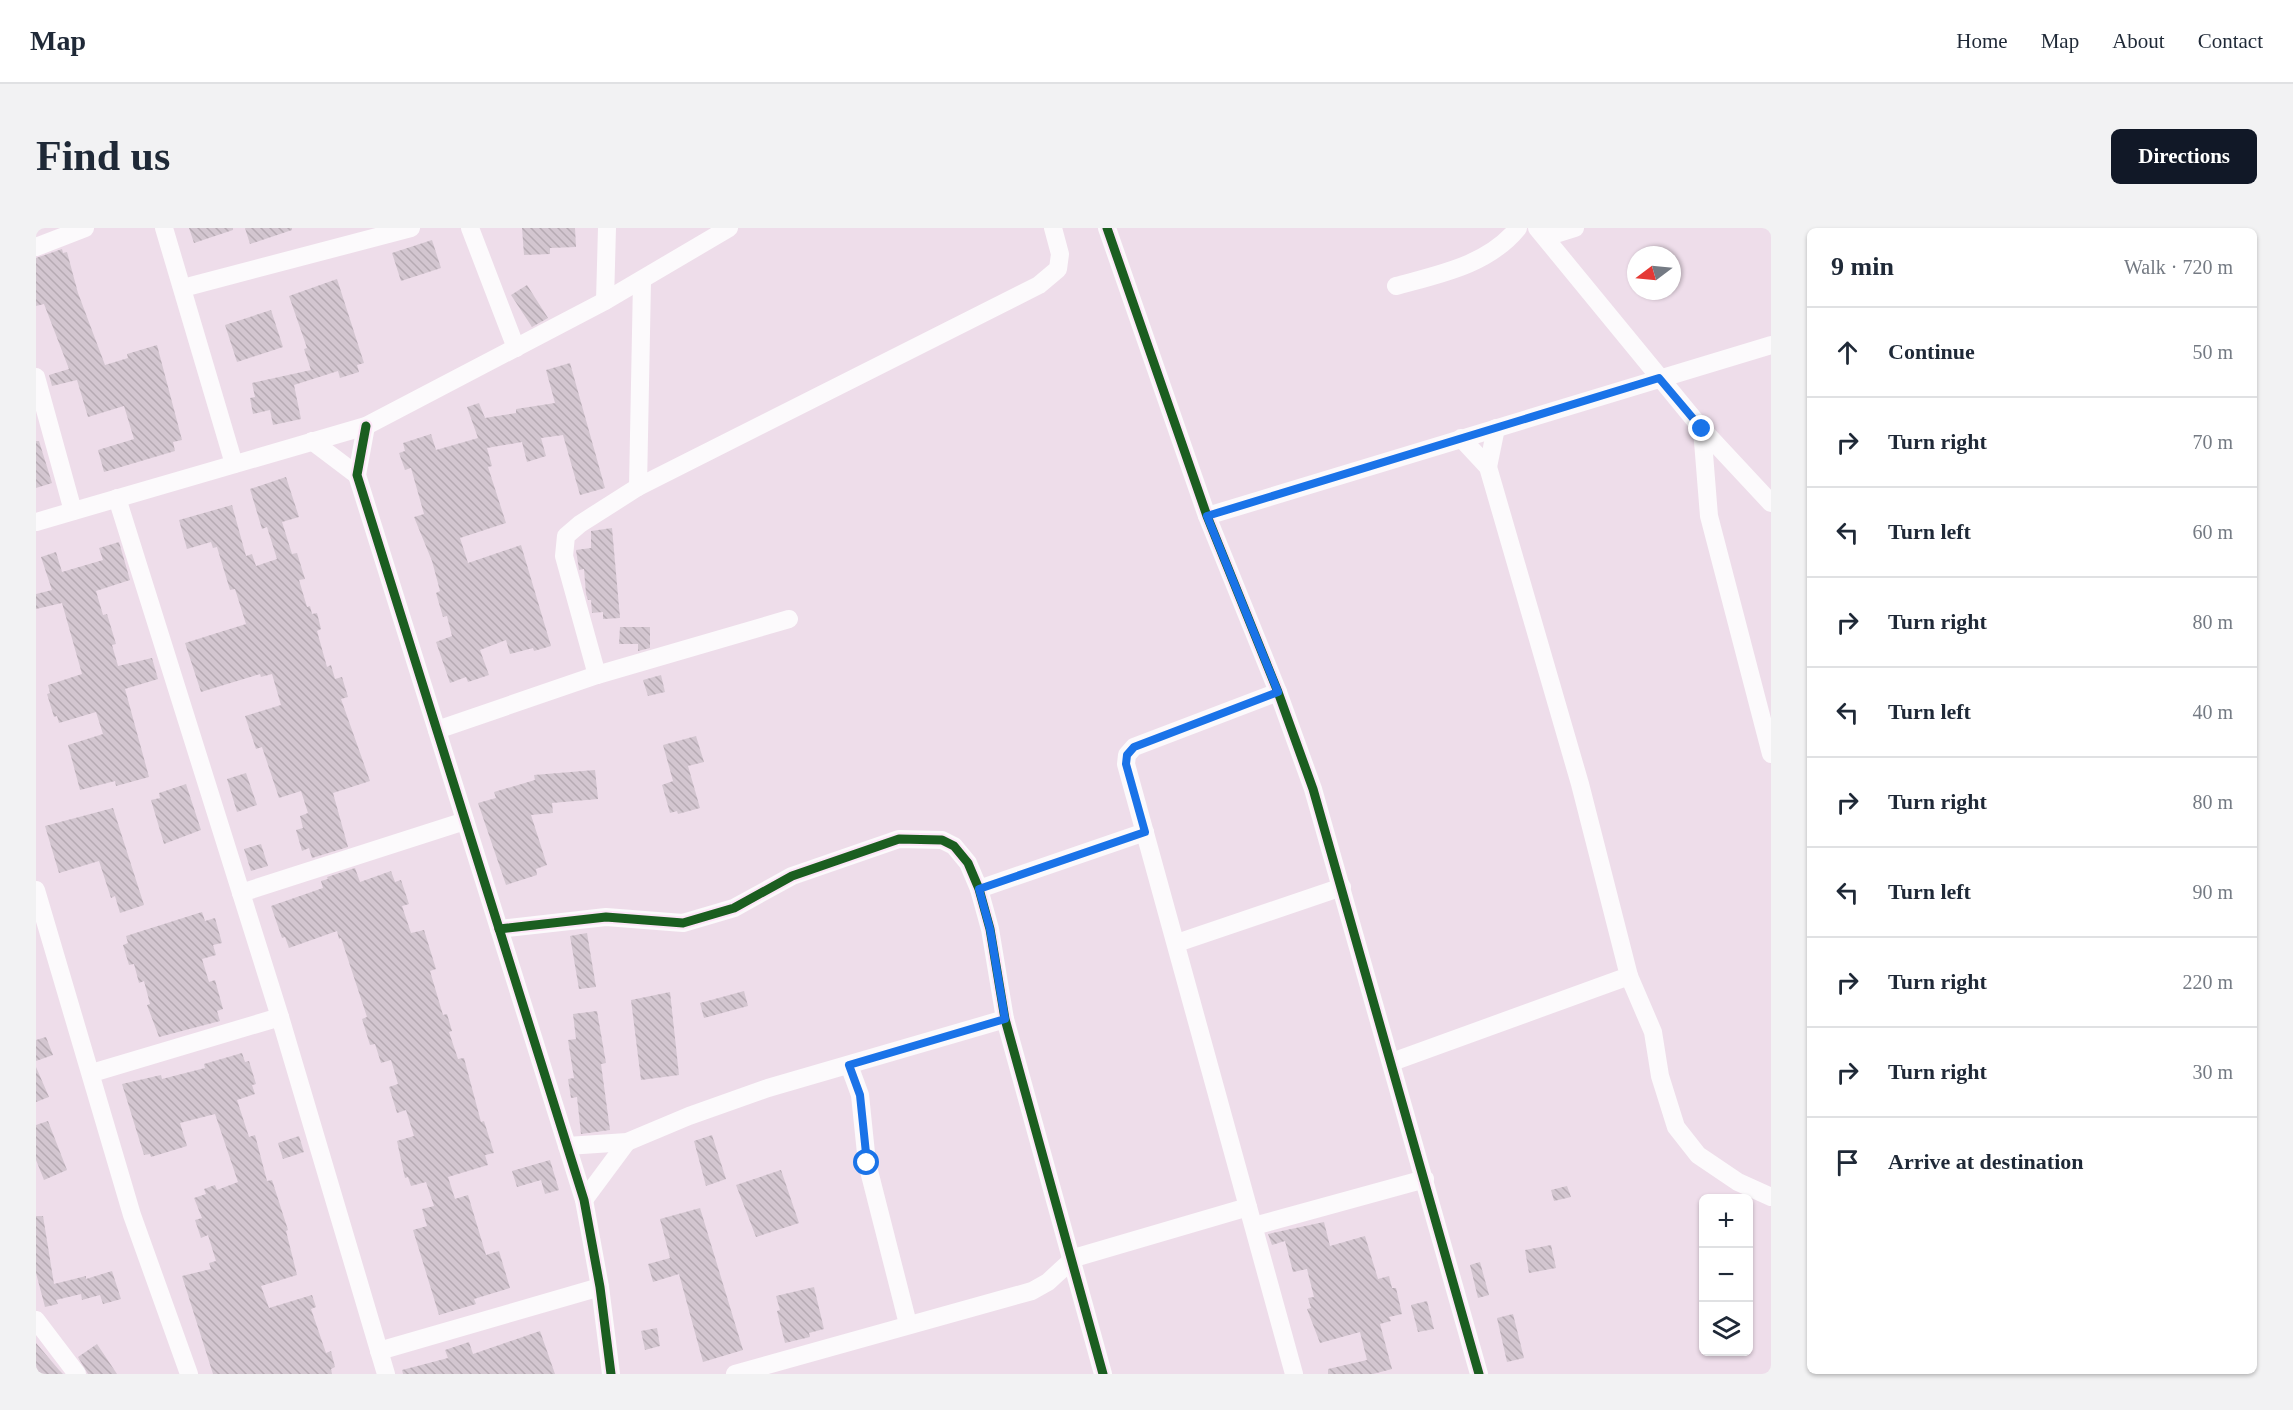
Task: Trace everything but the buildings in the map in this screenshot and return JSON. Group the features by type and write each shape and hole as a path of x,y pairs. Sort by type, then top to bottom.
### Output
{"street":[{"path":"36,247 85,228"},
{"path":"164,228 234,464"},
{"path":"183,288 411,228"},
{"path":"470,228 516,348"},
{"path":"606,301 607,228"},
{"path":"36,522 366,426 606,301 729,228"},
{"path":"597,675 564,556 566,536 580,524 638,487 1039,285 1058,270 1060,254 1053,228"},
{"path":"1107,228 1207,516 1278,692 1313,789 1479,1374"},
{"path":"1396,286 1468,265 1502,244 1518,228"},
{"path":"1541,232 1575,228"},
{"path":"1541,232 1702,429 1771,503"},
{"path":"638,487 642,281"},
{"path":"1207,516 1771,345"},
{"path":"36,378 73,511"},
{"path":"366,426 357,475 584,1200 600,1287 611,1374"},
{"path":"1488,467 1496,428"},
{"path":"1702,429 1709,516 1771,754"},
{"path":"1461,438 1488,467 1580,784 1629,976 1653,1032 1660,1076 1676,1127 1698,1155 1738,1182 1771,1197"},
{"path":"312,441 357,475"},
{"path":"117,498 280,1017 386,1374"},
{"path":"437,730 597,675 789,619"},
{"path":"1278,692 1134,747 1127,755 1126,764 1294,1374"},
{"path":"241,893 465,821"},
{"path":"979,889 1145,832"},
{"path":"499,929 606,917 683,923 735,908 792,876 899,838 942,840 954,846 968,863 979,889 990,929 1005,1019 1074,1258 1103,1374"},
{"path":"1177,943 1341,887"},
{"path":"36,890 132,1215 189,1374"},
{"path":"1392,1062 1531,1009 1629,976"},
{"path":"92,1074 280,1017"},
{"path":"567,1146 627,1142 702,1111 1005,1019"},
{"path":"849,1065 860,1095 867,1163 908,1324"},
{"path":"584,1200 627,1142"},
{"path":"1254,1226 1425,1179"},
{"path":"735,1374 1032,1291 1048,1282 1074,1258 1248,1207"},
{"path":"379,1351 600,1287"},
{"path":"36,1320 77,1374"}],"cycle path":[{"path":"1107,228 1207,516 1278,692 1313,789 1479,1374"},
{"path":"366,426 357,475 584,1200 600,1287 611,1374"},
{"path":"499,929 606,917 683,923 734,908 792,876 899,839 942,840 954,846 968,863 979,889 990,929 1005,1019 1103,1374"}],"route":[{"path":"867,1163 860,1095 849,1065 1005,1019 990,929 979,889 1145,832 1126,764 1127,755 1134,747 1278,692 1207,516 1659,378 1702,429"}]}
